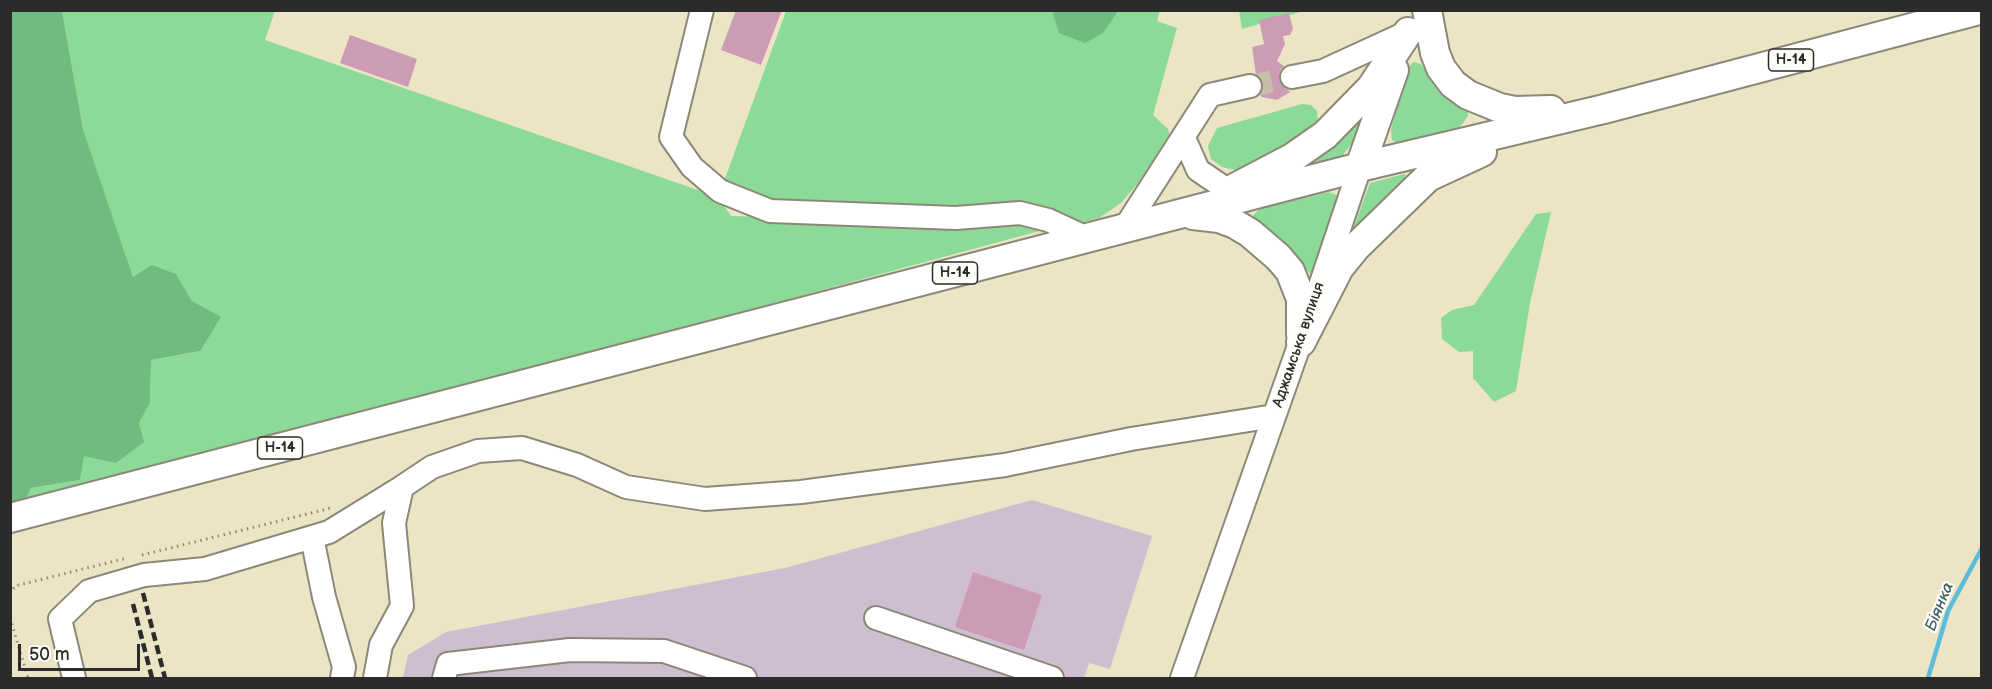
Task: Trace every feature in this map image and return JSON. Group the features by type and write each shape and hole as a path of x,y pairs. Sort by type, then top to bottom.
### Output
{"main road":[{"path":"1427,10 1430,35 1441,69 1468,95 1486,104 1515,111 1604,109"},
{"name":"Н-14","path":"11,518 1360,167 1604,109 1979,10"},
{"path":"1182,214 1292,158 1325,135 1371,88 1412,21"},
{"name":"Аджамська вулиця","path":"1360,167 1412,21"},
{"path":"1301,342 1339,268 1377,225 1428,177 1482,152 1604,109"},
{"path":"1182,214 1206,215 1234,224 1250,233 1278,257 1290,271 1301,298 1301,342"}],"street":[{"path":"702,10 670,137 692,167 720,191 770,211 956,218 1020,213 1048,220 1089,239"},
{"path":"1292,77 1323,70 1412,21"},
{"path":"1124,230 1210,95 1250,86"},
{"path":"1184,138 1198,170 1229,191"},
{"name":"Аджамська вулиця","path":"1182,678 1301,342 1360,167"},
{"path":"74,678 60,618 89,591 144,575 205,569 329,532 432,467 478,451 522,448 637,489 705,499 801,492 1005,465 1131,439 1274,416"},
{"path":"375,678 381,645 402,606 394,523 402,487"},
{"path":"312,537 324,597 344,667 342,678"},
{"path":"876,618 1052,678"},
{"path":"444,678 448,664 570,650 664,651 744,678"}],"path":[{"path":"10,594 15,586 326,508 365,508"},
{"path":"10,618 28,678"}],"shaded area":[{"path":"1032,500 1152,536 1110,669 1089,663 1084,678 403,678 408,655 446,632 785,568"}],"green space":[{"path":"1052,10 1118,11 1103,33 1085,43 1059,33"},
{"path":"1160,10 1157,21 1177,28 1153,115 1168,129 1170,136 1166,150 1121,203 1099,218 1077,224 950,209 770,203 723,184 786,11"},
{"path":"1239,10 1304,11 1242,29"},
{"path":"11,11 62,11 83,129 133,277 152,265 176,274 192,301 221,317 200,351 151,360 150,403 139,423 144,442 116,463 84,456 80,480 31,488 26,499 11,503"},
{"path":"62,11 275,11 265,40 718,197 731,216 973,221 1054,227 767,305 26,499 31,488 80,480 83,456 139,423 150,403 151,360 200,351 192,301 176,274 133,277 83,129"},
{"path":"1413,62 1421,64 1434,83 1468,110 1468,116 1460,127 1399,144 1392,140 1391,129 1409,67"},
{"path":"1302,104 1311,105 1317,111 1318,125 1284,152 1239,171 1222,167 1211,159 1208,146 1217,128"},
{"path":"1364,112 1357,137 1343,155 1319,163 1313,161"},
{"path":"1404,174 1410,178 1352,232 1370,183"},
{"path":"1329,192 1339,196 1313,273 1310,274 1293,254 1254,221 1253,216 1259,209"},
{"path":"1551,212 1530,303 1516,391 1494,402 1473,378 1473,351 1459,352 1442,339 1441,318 1452,310 1474,305 1536,214"}],"building":[{"path":"736,10 782,10 761,65 721,50"},
{"path":"1289,13 1293,29 1290,35 1283,36 1285,44 1277,61 1284,66 1279,80 1290,92 1277,100 1262,97 1260,94 1263,84 1256,75 1252,47 1264,44 1259,20"},
{"path":"350,35 417,59 408,87 340,63"},
{"path":"973,572 1042,595 1024,650 955,627"}],"waterway":[{"name":"Біянка","path":"1928,678 1948,611 1982,548"}],"tunnel":[{"path":"1250,86 1292,77"}],"railway":[{"path":"143,593 165,678"},
{"path":"133,604 152,678"}]}
